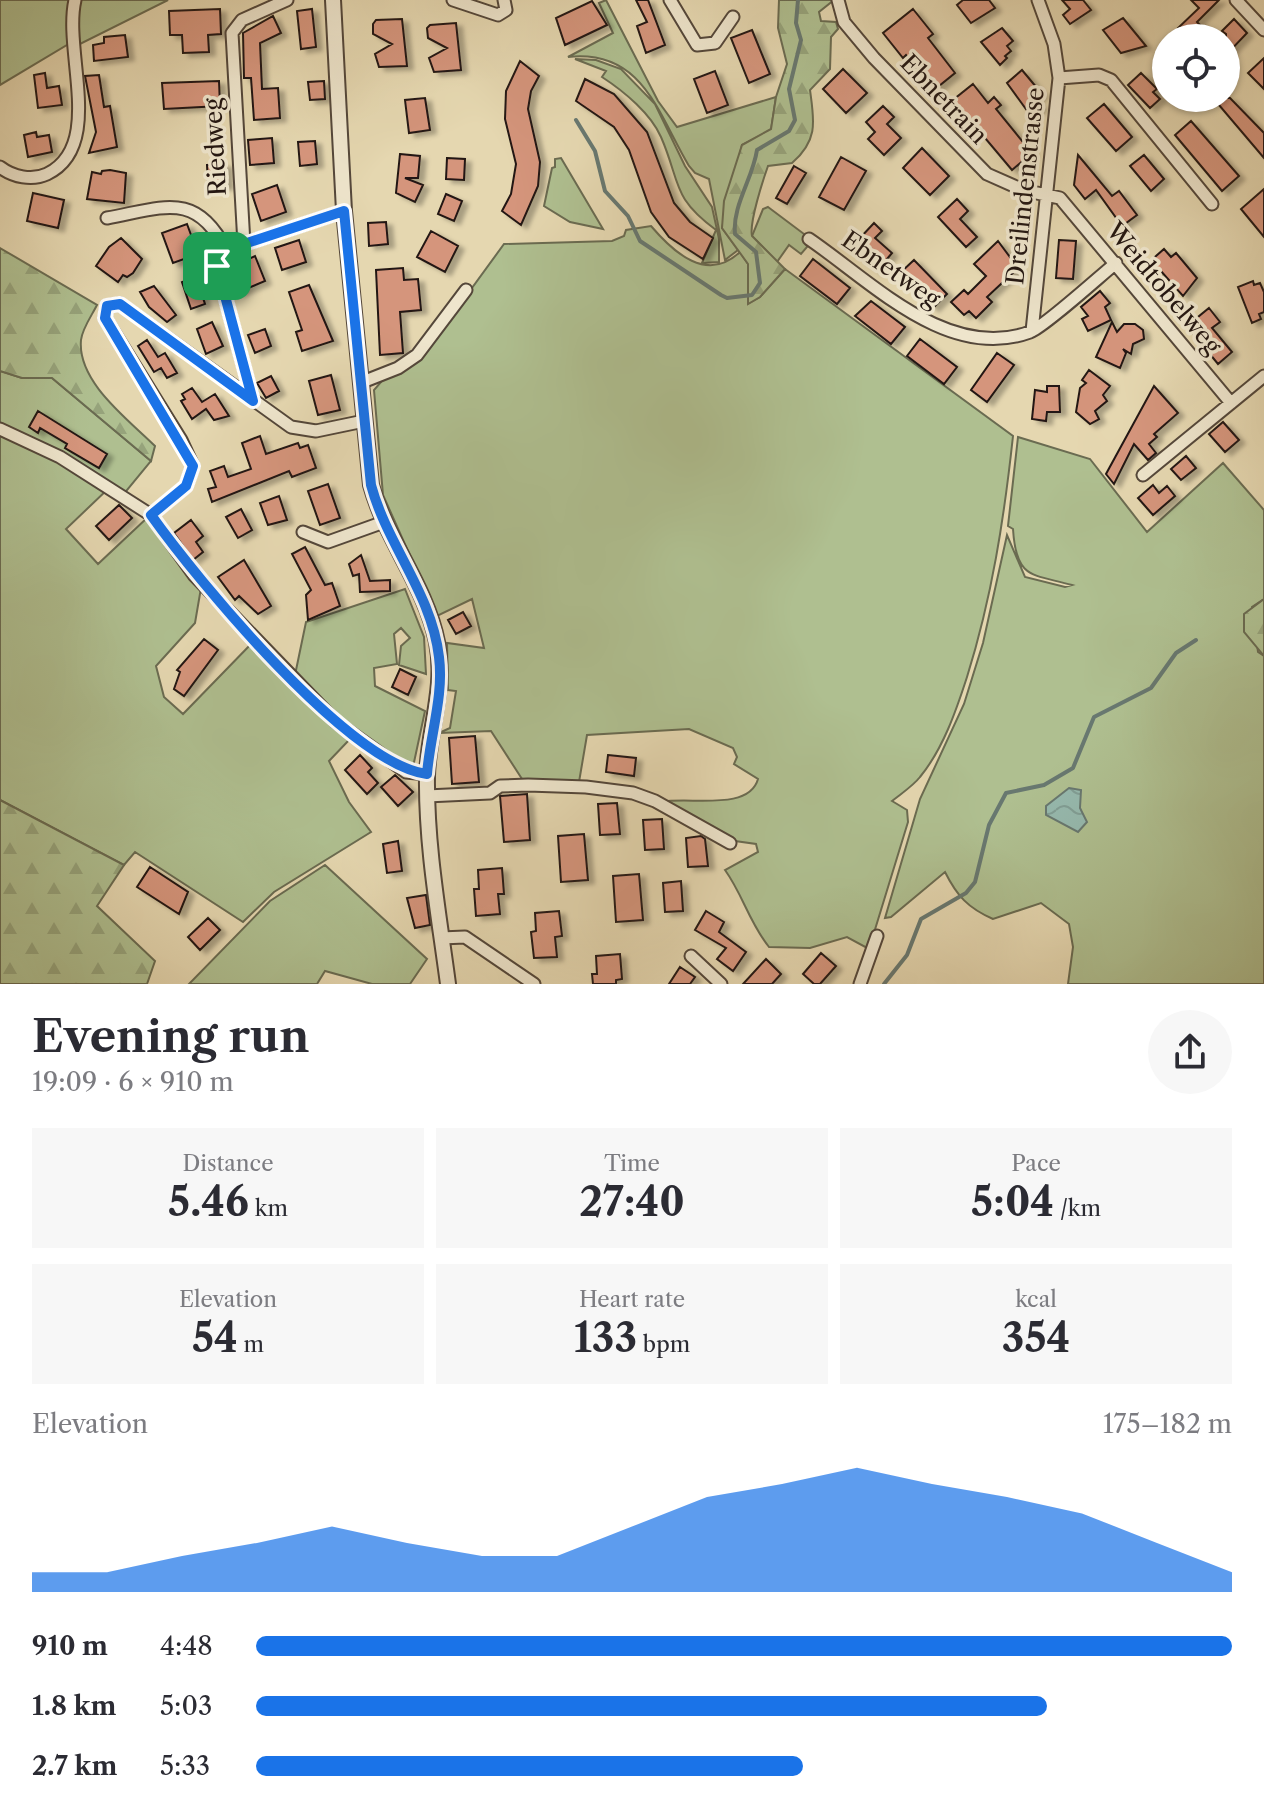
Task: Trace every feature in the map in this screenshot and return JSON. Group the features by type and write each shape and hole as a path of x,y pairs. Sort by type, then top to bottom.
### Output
{"street":[{"path":"0,167 19,176 42,176 62,163 78,139 71,42 75,0"},
{"name":"Riedweg","path":"244,244 232,33 242,20 287,0"},
{"path":"333,0 344,211 371,485 384,522 424,600 437,643 440,688 427,774 427,796 448,984"},
{"path":"453,0 498,15 506,10 504,0"},
{"path":"670,0 697,45 715,43 733,17"},
{"name":"Ebnetrain","path":"838,0 844,22 866,49 987,174 1023,190 1048,193"},
{"name":"Dreilindenstrasse","path":"1032,331 1059,78 1054,44 1038,0"},
{"path":"1236,0 1264,30"},
{"path":"1059,78 1099,75 1111,80 1212,204"},
{"name":"Weidtobelweg","path":"1048,193 1060,198 1231,403"},
{"path":"107,218 176,205 196,211 215,228 226,250"},
{"path":"253,401 217,266 226,250 344,211"},
{"name":"Ebnetweg","path":"809,239 939,329 991,337 1032,331"},
{"path":"1032,331 1116,263"},
{"path":"360,383 417,355 466,290"},
{"path":"151,515 186,486 193,466 105,318 107,306 120,304 291,427 307,431 364,421"},
{"path":"1143,475 1264,376"},
{"path":"0,429 72,464 151,515 194,575 336,722 406,772 427,774"},
{"path":"303,532 328,542 384,522"},
{"path":"427,796 490,793 500,786 528,785 586,787 633,793 655,801 730,843"},
{"path":"860,984 877,936"},
{"path":"441,938 465,937 534,984"},
{"path":"691,956 721,984"}],"green space":[{"path":"0,0 168,0 78,45 67,45 0,85"},
{"path":"606,0 658,101 677,127 776,97 771,130 742,145 722,228 738,250 725,260 709,179 695,173 689,166 645,89 631,74 614,63 593,57 568,57 613,33 599,3"},
{"path":"779,0 834,0 819,12 821,21 836,22 838,29 831,37 830,69 810,90 811,138 792,163 768,166 754,212 752,236 785,269 760,297 748,304 748,264 722,228 724,201 742,145 771,129 776,97 787,64 778,28"},
{"path":"575,59 596,60 621,69 655,104 685,166 712,207 719,239 719,262 702,263 716,230 684,198 661,137 651,120 602,77 606,71"},
{"path":"561,158 603,229 570,222 544,206 555,159"},
{"path":"768,207 804,234 807,247 801,254 789,245 777,262 752,236 763,209"},
{"path":"651,226 670,246 703,265 728,261 740,252 748,264 749,303 760,297 785,269 1013,436 996,558 976,647 953,716 936,754 917,780 892,801 907,810 908,822 869,949 847,937 810,948 769,947 725,870 758,852 756,844 735,841 662,802 716,801 743,796 758,779 734,764 737,757 733,748 689,729 587,735 579,782 524,782 491,731 439,733 450,728 456,691 448,690 447,643 484,648 472,599 437,616 383,495 374,390 387,375 434,340 504,244 612,241 624,236 626,230"},
{"path":"0,248 97,305 81,340 87,371 107,399 155,446 151,461 52,378 22,378 0,371"},
{"path":"0,371 22,378 52,378 151,461 123,495 110,487 66,529 98,564 148,517 201,588 195,623 156,666 164,697 183,714 254,641 350,739 329,761 349,802 371,832 274,892 243,922 135,852 124,865 0,800"},
{"path":"1018,437 1090,459 1147,532 1223,463 1264,510 1264,599 1252,607 1258,652 1264,656 1264,984 1068,984 1073,947 1069,924 1041,903 993,919 964,900 945,872 891,917 885,918 920,799 964,704 983,643 1007,535 1025,577 1065,587 1072,585 1029,572 1018,558 1013,529 1008,526"},
{"path":"405,589 424,637 426,674 399,665 401,646 410,638 401,628 394,634 397,664 374,668 375,686 425,711 413,767 405,766 345,727 295,675 306,622"},
{"path":"1264,599 1264,656 1244,632 1244,614"},
{"path":"0,800 124,865 97,906 155,961 147,984 0,984"},
{"path":"325,865 427,959 410,984 372,984 325,971 317,984 189,984 270,901"}],"water":[{"path":"1069,788 1081,790 1080,808 1087,822 1078,832 1046,815 1046,806"}],"building":[{"path":"636,0 648,0 665,45 646,53 637,26 647,22"},
{"path":"963,0 989,0 995,8 971,23 957,5"},
{"path":"1062,0 1083,0 1091,10 1070,24 1063,15 1070,9"},
{"path":"1191,0 1219,0 1197,22 1199,24 1182,24 1199,8"},
{"path":"592,1 607,25 565,45 556,18"},
{"path":"220,9 221,34 208,35 209,52 183,53 182,35 170,35 169,11"},
{"path":"312,9 316,47 301,49 297,11"},
{"path":"913,9 933,34 928,38 955,73 934,90 906,55 903,58 883,33"},
{"path":"273,16 281,33 260,43 262,89 278,88 280,118 254,120 251,78 244,78 243,33"},
{"path":"1123,18 1146,46 1121,53 1103,30"},
{"path":"402,19 407,66 379,67 375,54 392,44 373,34 373,24 376,20"},
{"path":"456,23 461,70 434,72 429,58 447,48 428,38 427,28 430,25"},
{"path":"1240,25 1247,33 1240,40"},
{"path":"1002,28 1013,41 1007,46 1011,51 1000,65 981,42"},
{"path":"752,30 770,74 749,83 731,38"},
{"path":"125,35 128,57 94,61 93,45 104,43 104,37"},
{"path":"1264,58 1264,89 1248,73"},
{"path":"520,61 539,76 531,91 528,109 540,162 538,186 521,225 502,211 511,194 516,164 505,119 506,91"},
{"path":"843,69 867,93 846,113 823,89"},
{"path":"1022,70 1042,94 1035,100 1041,107 1031,116 1007,83"},
{"path":"715,71 728,105 707,113 694,79"},
{"path":"45,73 47,88 59,86 62,105 38,108 34,75"},
{"path":"1141,73 1152,84 1152,106 1150,108 1128,85"},
{"path":"99,75 104,107 110,106 117,147 89,153 96,132 85,76"},
{"path":"585,79 614,94 647,132 674,203 690,222 713,238 703,259 669,237 651,212 629,150 614,127 576,101"},
{"path":"219,81 220,106 164,109 162,83"},
{"path":"324,81 325,99 310,100 308,82"},
{"path":"973,84 988,103 994,97 1001,105 996,109 1032,153 1012,170 953,100"},
{"path":"425,98 430,130 409,133 405,100"},
{"path":"1104,104 1132,137 1116,151 1087,118"},
{"path":"883,106 894,117 887,124 901,138 884,155 868,139 875,132 866,122"},
{"path":"1240,108 1264,133 1264,158 1225,112 1240,112"},
{"path":"1191,121 1239,176 1222,191 1175,135"},
{"path":"36,132 37,137 49,135 52,152 28,157 24,135"},
{"path":"272,138 274,163 250,165 248,140"},
{"path":"315,141 317,164 300,166 298,142"},
{"path":"922,148 949,176 930,195 903,168"},
{"path":"400,154 420,156 418,178 405,178 423,185 415,202 396,193"},
{"path":"1078,155 1112,196 1119,191 1137,215 1122,226 1096,190 1085,199 1074,185"},
{"path":"1144,155 1164,179 1151,191 1130,166"},
{"path":"841,157 866,171 844,210 819,197"},
{"path":"447,158 465,159 464,180 446,179"},
{"path":"226,164 227,186 208,186 207,165"},
{"path":"794,166 806,173 787,204 776,198"},
{"path":"110,170 126,173 124,203 87,199 92,172 101,174"},
{"path":"277,185 286,212 261,221 252,194"},
{"path":"1264,189 1264,237 1241,209"},
{"path":"33,193 64,200 58,228 27,221"},
{"path":"446,194 462,201 454,221 438,214"},
{"path":"957,199 968,211 960,219 977,237 966,247 938,217"},
{"path":"386,222 388,244 369,246 368,223"},
{"path":"874,223 882,231 875,238 892,253 877,271 862,258 871,248 860,238"},
{"path":"187,224 198,254 173,263 162,233"},
{"path":"431,231 458,246 445,272 417,257"},
{"path":"121,238 142,259 133,273 127,277 123,275 118,282 96,266 109,247"},
{"path":"299,240 306,262 282,270 275,248"},
{"path":"1059,240 1076,241 1073,279 1056,278"},
{"path":"998,241 1018,268 987,297 992,302 976,318 969,311 964,315 951,302 964,290 968,294 986,276 974,264"},
{"path":"1164,249 1171,257 1176,253 1197,278 1183,296 1161,271 1157,274 1148,263"},
{"path":"255,256 265,281 239,292 231,267"},
{"path":"813,259 850,288 837,304 800,276"},
{"path":"914,260 947,294 933,308 900,273"},
{"path":"403,268 404,280 418,279 421,310 400,312 403,353 380,355 376,270"},
{"path":"196,277 205,304 191,309 182,282"},
{"path":"1253,281 1254,285 1260,283 1264,292 1264,312 1259,314 1261,319 1252,323 1238,287"},
{"path":"309,285 333,341 302,351 296,332 302,330 289,292"},
{"path":"154,286 176,315 167,322 149,307 140,292"},
{"path":"1100,291 1110,303 1105,307 1111,320 1088,331 1082,319 1088,316 1081,307"},
{"path":"871,301 905,327 891,344 855,316"},
{"path":"1209,308 1220,322 1212,328 1232,352 1218,364 1187,326"},
{"path":"212,322 223,346 206,354 197,329"},
{"path":"1112,322 1117,332 1124,324 1135,324 1143,330 1144,339 1133,344 1131,354 1123,349 1126,353 1120,368 1096,357"},
{"path":"265,329 271,346 255,353 248,335"},
{"path":"920,339 957,367 944,384 907,356"},
{"path":"147,340 158,357 165,353 177,373 167,378 161,368 154,372 138,346"},
{"path":"997,353 1014,365 987,402 971,390"},
{"path":"1089,370 1110,386 1103,395 1107,401 1095,411 1099,419 1090,424 1076,412 1080,388 1086,383 1082,380"},
{"path":"331,375 340,410 318,415 309,381"},
{"path":"271,376 279,391 266,398 257,383"},
{"path":"1047,386 1059,386 1060,412 1047,412 1046,421 1032,419 1035,390 1047,392"},
{"path":"1154,386 1178,413 1154,434 1157,437 1149,444 1156,453 1148,460 1134,444 1114,484 1106,474"},
{"path":"192,388 202,402 215,394 229,416 214,420 206,409 192,419 181,401 185,399 182,394"},
{"path":"38,411 107,454 99,468 65,448 67,444 40,428 38,433 29,427"},
{"path":"1223,422 1239,440 1225,452 1209,434"},
{"path":"260,436 266,454 298,443 300,448 308,445 316,468 292,477 289,471 212,502 208,489 216,487 210,471 224,466 228,477 251,469 242,443"},
{"path":"1186,456 1196,468 1181,480 1171,469"},
{"path":"328,484 340,518 320,525 308,491"},
{"path":"1153,485 1159,493 1167,486 1175,496 1153,515 1138,498"},
{"path":"279,496 287,520 268,525 260,503"},
{"path":"119,505 132,518 109,540 96,526"},
{"path":"241,509 252,530 238,538 226,517"},
{"path":"191,520 203,536 196,542 203,552 193,560 174,533"},
{"path":"305,547 325,585 332,583 340,606 308,620 306,595 311,590 292,554"},
{"path":"361,555 370,581 390,580 390,591 360,592 359,574 353,576 349,564"},
{"path":"244,560 271,606 258,614 239,596 235,600 218,577"},
{"path":"463,612 471,626 456,634 448,620"},
{"path":"204,639 218,650 184,696 174,689 180,672 177,670"},
{"path":"400,669 416,677 408,695 392,687"},
{"path":"475,736 479,782 452,784 449,738"},
{"path":"360,755 372,768 368,772 378,783 367,794 345,770"},
{"path":"608,755 636,758 634,776 606,772"},
{"path":"395,775 413,792 398,806 381,787"},
{"path":"527,794 530,840 504,842 500,796"},
{"path":"617,803 620,834 600,835 598,804"},
{"path":"662,819 664,849 645,850 643,820"},
{"path":"584,834 588,880 561,882 558,836"},
{"path":"701,836 705,839 708,866 688,867 686,838"},
{"path":"398,841 402,871 387,873 383,844"},
{"path":"150,867 188,892 179,914 137,887"},
{"path":"502,868 504,894 498,894 500,914 476,916 474,889 479,889 478,870"},
{"path":"639,874 643,920 616,922 613,876"},
{"path":"681,881 683,911 665,912 663,883"},
{"path":"426,895 430,925 415,928 407,898"},
{"path":"559,911 562,936 555,937 557,957 534,958 531,932 536,931 535,913"},
{"path":"706,911 724,922 719,932 746,952 733,971 717,959 726,948 695,930"},
{"path":"208,918 220,930 200,950 188,937"},
{"path":"821,953 836,966 820,984 814,984 803,974"},
{"path":"620,954 622,979 616,980 616,984 593,984 592,974 597,974 596,956"},
{"path":"766,959 781,974 772,984 743,984"},
{"path":"680,967 695,977 690,984 669,984"}],"waterway":[{"path":"576,120 595,151 605,191 628,216 640,241 727,298 752,295 760,283 756,252 735,234 735,224 757,150 789,131 795,120 789,89 801,40 796,23 798,0"},
{"path":"884,984 907,955 921,919 966,893 975,882 989,825 1006,793 1044,785 1073,768 1094,717 1151,688 1176,653 1196,640"}],"route":[{"path":"344,211 371,485 384,522 424,600 440,661 440,688 427,774 406,772 336,722 194,575 151,515 186,486 193,466 181,440 105,318 105,311 112,303 120,304 253,401 217,266 226,250 344,211"}]}
